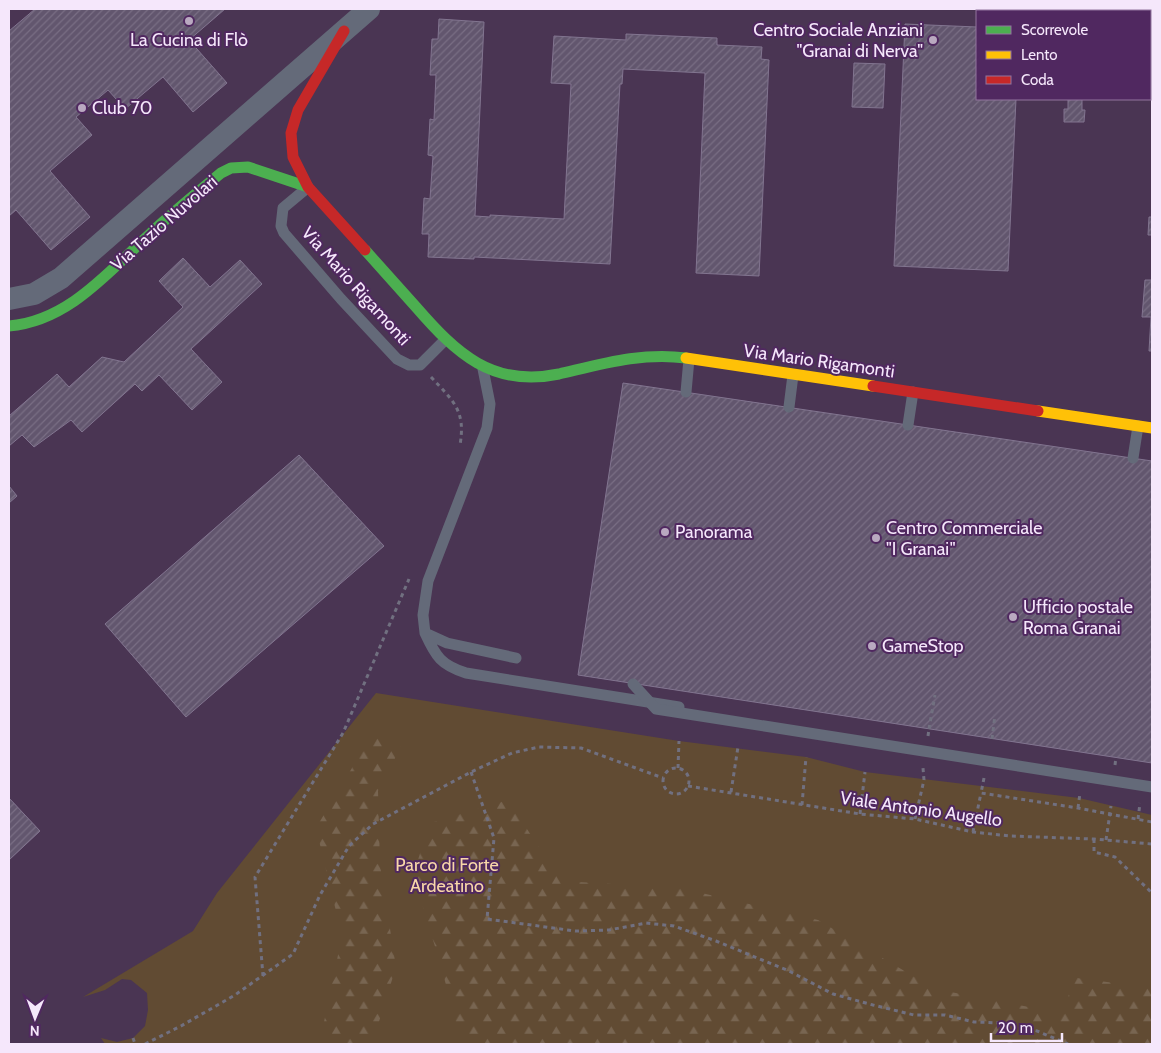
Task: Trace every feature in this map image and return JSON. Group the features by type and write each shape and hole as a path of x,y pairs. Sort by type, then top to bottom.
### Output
{"street":[{"name":"Via Tazio Nuvolari","path":"9,299 34,294 61,278 369,9"},
{"name":"Via Tazio Nuvolari","path":"308,187 293,157 291,133 294,120 344,31"},
{"name":"Via Tazio Nuvolari","path":"9,326 19,326 44,320 65,309 197,192 231,168 257,169 308,187"},
{"path":"181,174 197,192"},
{"name":"Via Mario Rigamonti","path":"308,187 445,340 466,358 483,367 520,378 564,373 635,356 652,355 1152,428"}],"lane":[{"name":"Via Mario Rigamonti","path":"308,187 283,208 281,226 284,233 342,299 397,359 409,365 420,365 445,340"},
{"path":"686,392 689,359"},
{"path":"483,367 490,404 486,428 428,581 423,614 425,633 438,658 449,667 466,673 1152,783"},
{"path":"789,407 793,375"},
{"path":"908,425 913,392"},
{"path":"1134,458 1138,426"},
{"path":"425,633 447,643 516,658"},
{"path":"633,684 656,709 1152,787"}],"path":[{"path":"420,365 452,400 458,412 462,426 459,454"},
{"path":"263,976 255,877 343,733 410,577"},
{"path":"930,729 935,694"},
{"path":"992,738 995,715"},
{"path":"678,768 680,741"},
{"name":"Viale Antonio Augello","path":"145,1044 236,995 293,954 320,895 349,846 373,824 471,772 512,753 539,747 581,748 663,778 666,790 674,794 682,792 688,786 860,814 915,818 973,832 1010,836 1094,839 1152,844"},
{"path":"731,792 738,747"},
{"path":"802,805 806,757"},
{"path":"663,778 670,769 678,768 685,772 689,778 688,786"},
{"path":"915,818 924,780 923,768"},
{"path":"471,772 494,838 487,919 575,931 609,930 646,923 674,926 744,952 833,994 914,1015 944,1015 974,1022 1003,1023 1037,1032 1068,1044"},
{"path":"860,814 865,772"},
{"path":"973,832 984,776"},
{"path":"981,793 1152,822"},
{"path":"1078,808 1079,798"},
{"path":"1106,840 1111,806"},
{"path":"1138,811 1138,819"},
{"path":"1094,839 1094,852 1115,857 1152,893"},
{"path":"133,1038 135,1044"}],"green space":[{"name":"Parco di Forte Ardeatino","path":"376,693 679,741 806,757 865,772 1079,798 1152,815 1152,1044 105,1044 101,1038 117,1042 133,1038 145,1026 148,1010 147,993 131,980 122,979 105,990 83,997 193,931 217,893"},
{"path":"376,728 401,747 378,791 380,865 396,967 372,1044 331,1044 324,1022 342,936 316,828"},
{"path":"508,800 561,881 680,888 818,920 935,989 1060,1013 1077,978 1152,988 1152,1044 468,1044 459,1034 441,966 413,875 430,823"}],"building":[{"path":"35,9 225,9 189,40 227,83 193,112 163,77 125,109 108,90 76,117 92,135 50,171 90,217 51,250 16,210 9,216 9,31"},
{"path":"439,19 484,22 475,216 490,217 490,215 564,219 571,84 551,83 554,36 626,40 626,34 717,38 717,45 762,47 761,59 769,60 759,276 696,273 705,73 623,69 622,84 620,84 610,264 474,257 474,259 428,257 429,234 422,234 424,198 430,199 433,156 428,155 430,119 434,120 436,75 430,75 432,39 438,39"},
{"path":"905,24 976,27 976,100 1016,100 1008,271 894,266"},
{"path":"854,63 885,64 883,108 852,107"},
{"path":"1068,100 1082,100 1082,110 1085,110 1084,122 1064,122 1064,109 1068,109"},
{"path":"1149,217 1152,217 1152,235 1148,235"},
{"path":"183,258 210,287 240,260 262,284 191,349 222,382 192,410 159,375 142,391 135,384 82,432 71,420 34,447 22,435 9,446 9,416 57,374 69,387 102,357 124,362 183,307 159,281"},
{"path":"1145,280 1152,280 1152,351 1149,351 1151,317 1142,317"},
{"name":"Centro Commerciale \"I Granai\"","path":"623,383 1152,461 1152,763 578,675"},
{"path":"299,455 384,546 186,717 105,624"},
{"path":"9,486 17,496 9,503"},
{"path":"9,798 40,831 9,860"}],"traffic: fast":[{"path":"9,326 31,322 51,315 87,292 159,225 221,173 231,168 248,167 308,187"},
{"path":"365,250 446,339 477,363 495,371 514,376 535,377 638,358 686,358"}],"traffic: slow":[{"path":"686,358 873,386"},
{"path":"1038,411 1152,428"}],"traffic: jam":[{"path":"344,31 298,110 291,133 293,157 308,187 365,250"},
{"path":"873,386 1038,411"}],"place":[{"name":"La Cucina di Flò","path":"189,21"},
{"name":"Centro Sociale Anziani \"Granai di Nerva\"","path":"933,40"},
{"name":"Club 70","path":"82,108"},
{"name":"Panorama","path":"665,532"},
{"name":"Centro Commerciale \"I Granai\"","path":"876,538"},
{"name":"Ufficio postale Roma Granai","path":"1013,617"},
{"name":"GameStop","path":"872,646"}]}
